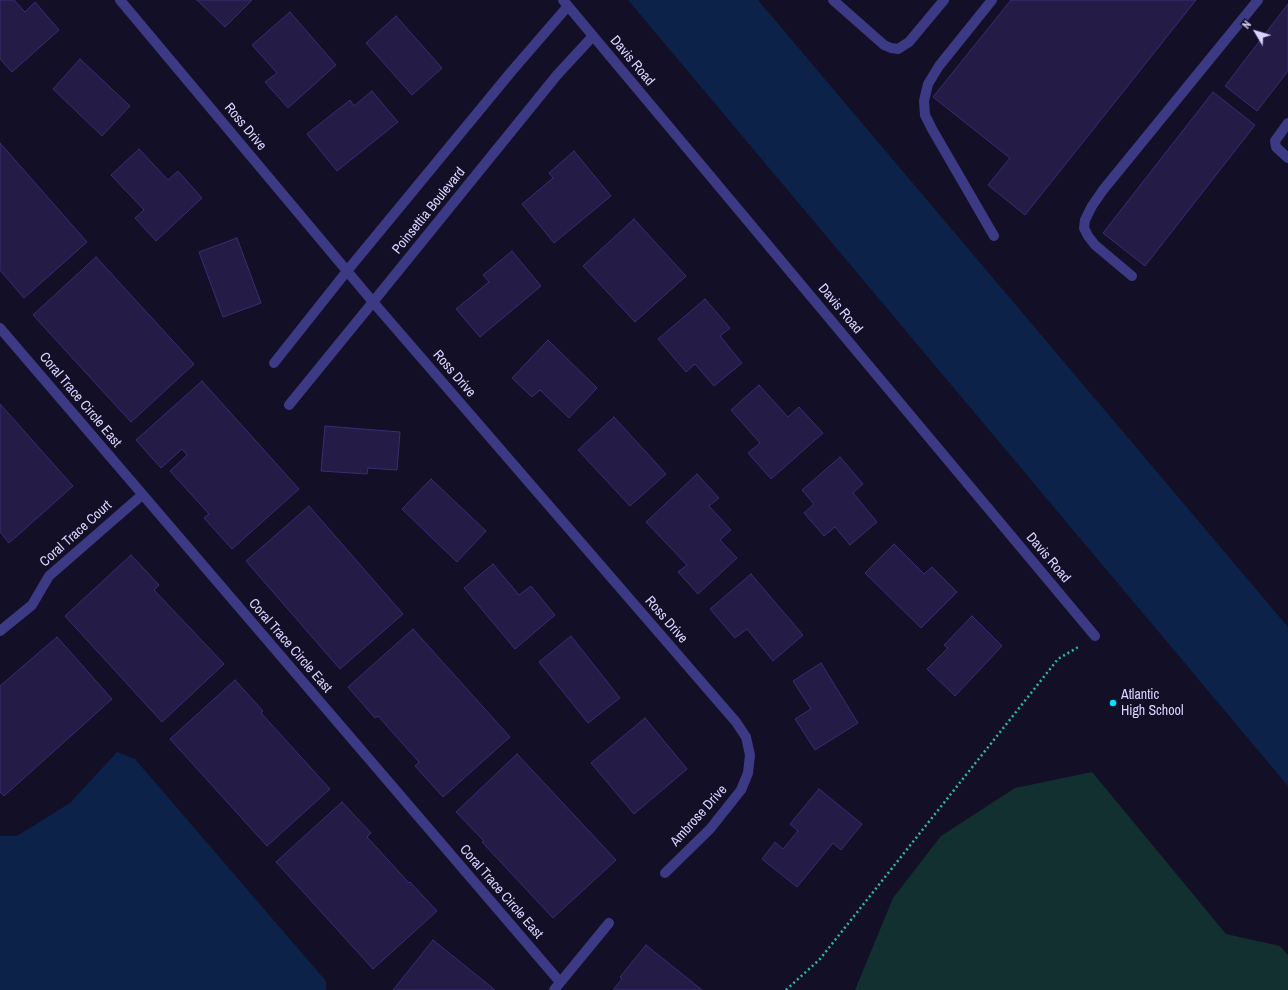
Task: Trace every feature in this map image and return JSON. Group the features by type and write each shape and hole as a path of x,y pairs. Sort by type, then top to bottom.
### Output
{"street":[{"name":"Ross Drive","path":"120,0 373,302 736,722 746,737 750,755 748,773"},
{"path":"832,0 884,45 898,49 909,42 944,0"},
{"path":"992,0 939,66 928,84 924,101 925,115 932,129 994,236"},
{"path":"1132,276 1095,245 1084,228 1085,220 1092,206 1103,190 1258,0"},
{"name":"Poinsettia Boulevard","path":"274,363 347,271 511,72 565,3"},
{"name":"Davis Road","path":"565,3 1095,636"},
{"name":"Poinsettia Boulevard","path":"289,405 557,75 593,36"},
{"path":"1288,123 1275,141 1276,147 1288,158"},
{"name":"Coral Trace Circle East","path":"0,328 557,986"},
{"name":"Coral Trace Court","path":"0,631 32,605 49,576 142,495"},
{"name":"Ambrose Drive","path":"665,874 710,828 741,790 748,773"},
{"path":"557,986 609,923"}],"path":[{"path":"786,990 820,960 1058,659 1095,636"}],"green space":[{"path":"1092,772 1226,934 1280,946 1288,955 1288,990 855,990 893,898 941,836 1015,788"}],"water":[{"path":"628,0 758,0 1288,627 1288,786"},
{"path":"117,752 135,759 326,981 326,990 0,990 0,836 17,836 70,803"}],"building":[{"path":"0,0 14,0 25,12 35,2 59,30 12,72 0,59"},
{"path":"197,0 252,0 225,27"},
{"path":"1011,0 1196,0 1025,215 988,185 1010,158 933,97"},
{"path":"1288,4 1288,71 1257,111 1225,86"},
{"path":"290,12 336,65 288,108 265,82 277,73 252,45"},
{"path":"396,16 442,68 412,95 366,43"},
{"path":"80,59 130,106 102,136 53,89"},
{"path":"372,91 398,122 337,171 307,134 350,100 354,106"},
{"path":"1213,92 1255,125 1145,266 1103,233"},
{"path":"0,143 87,242 24,298 0,270"},
{"path":"139,149 168,180 178,171 202,198 156,241 135,218 144,210 111,175"},
{"path":"574,151 611,196 554,243 522,204 553,178 549,173"},
{"path":"634,219 686,276 635,322 583,266"},
{"path":"237,238 261,303 223,317 199,252"},
{"path":"512,251 541,286 480,337 456,309 489,282 483,275"},
{"path":"96,257 194,364 131,422 33,315"},
{"path":"705,299 730,328 720,336 742,363 714,386 695,364 686,372 658,339"},
{"path":"548,340 597,388 569,418 540,390 532,397 512,378"},
{"path":"202,381 299,489 232,549 204,518 209,514 170,471 187,455 182,449 161,468 136,440"},
{"path":"759,385 788,417 799,407 823,433 771,479 748,453 760,443 731,410"},
{"path":"0,404 73,486 9,543 0,532"},
{"path":"614,417 666,474 630,506 578,450"},
{"path":"325,426 400,432 397,470 368,468 367,474 321,471"},
{"path":"840,457 863,484 853,493 877,522 850,545 835,527 824,536 804,513 814,504 802,490"},
{"path":"697,474 719,498 709,506 731,530 720,540 737,558 698,594 678,572 687,565 646,522"},
{"path":"431,479 486,531 457,562 402,509"},
{"path":"309,506 403,614 340,669 246,561"},
{"path":"894,544 924,574 932,567 957,592 921,628 865,573"},
{"path":"131,555 159,585 154,590 224,664 162,722 65,616"},
{"path":"493,564 519,595 531,586 555,615 515,649 464,588"},
{"path":"751,574 803,635 773,661 747,629 735,638 710,609"},
{"path":"972,616 1002,646 955,696 927,669 948,648 944,645"},
{"path":"413,629 510,737 443,797 415,766 419,762 378,716 375,718 348,687"},
{"path":"571,636 620,698 588,723 539,662"},
{"path":"57,637 112,699 4,796 0,792 0,686"},
{"path":"821,663 858,723 815,750 795,719 811,709 793,681"},
{"path":"235,680 263,711 261,713 330,789 267,846 170,739"},
{"path":"645,718 687,769 634,814 591,763"},
{"path":"517,754 616,860 553,918 456,812"},
{"path":"819,789 862,824 841,850 833,843 797,887 762,859 775,842 783,849 798,831 790,824"},
{"path":"342,802 371,833 367,837 437,911 373,969 276,862"},
{"path":"433,940 495,990 393,990"},
{"path":"646,945 702,990 613,990 622,979 620,977"}],"place":[{"name":"Atlantic High School","path":"1113,703"}]}
